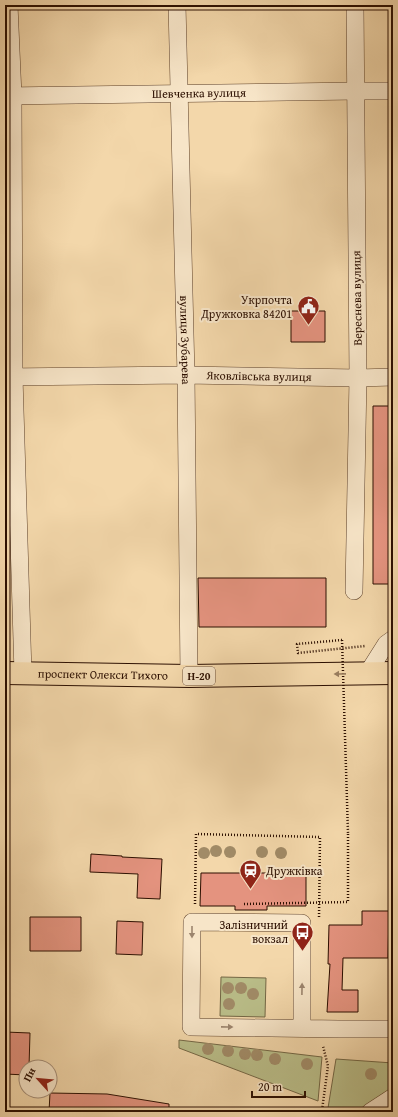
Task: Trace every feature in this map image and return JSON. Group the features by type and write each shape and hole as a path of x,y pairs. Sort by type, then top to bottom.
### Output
{"main road":[{"name":"проспект Олекси Тихого","path":"14,673 189,676 393,673"}],"street":[{"path":"9,5 10,377 14,673"},
{"name":"вулиця Зубарева","path":"176,5 186,375 189,676"},
{"name":"Вереснева вулиця","path":"354,591 358,378 355,5"},
{"name":"Шевченка вулиця","path":"9,96 355,91 393,92"},
{"name":"Яковлівська вулиця","path":"10,377 186,375 358,378 393,377"},
{"path":"367,674 389,641"},
{"path":"302,1028 302,923 192,922 191,1026 302,1028 393,1029"},
{"path":"370,1112 393,1097"}],"path":[{"path":"320,902 348,902 348,833 342,640 297,644 298,653 389,641"},
{"path":"320,1112 322,1110 328,1066"}],"green space":[{"path":"221,977 266,978 265,1017 220,1016"},
{"path":"179,1040 322,1057 318,1101 179,1048"},
{"path":"336,1059 393,1063 393,1090 357,1112 343,1112 328,1108"}],"building":[{"name":"Укрпочта Дружковка 84201","path":"291,311 325,311 325,342 291,342"},
{"path":"373,406 393,406 393,584 373,584"},
{"path":"198,578 326,578 326,627 199,627"},
{"path":"91,854 162,859 160,899 137,898 138,874 90,872"},
{"path":"201,873 306,873 306,906 267,906 267,910 235,910 235,906 200,906"},
{"path":"362,911 389,911 388,958 343,958 342,990 358,990 358,1012 327,1012 330,964 328,964 329,925 362,925"},
{"path":"30,917 81,917 81,951 30,951"},
{"path":"117,921 143,922 142,955 116,954"},
{"path":"5,1032 30,1033 29,1059 18,1059 18,1075 5,1074"},
{"path":"58,1093 107,1094 169,1104 169,1112 49,1112 50,1099 58,1099"}],"place":[{"name":"Укрпочта Дружковка 84201","path":"308,326"},
{"name":"Дружківка","path":"250,890"},
{"name":"Залізничний вокзал","path":"303,952"}]}
